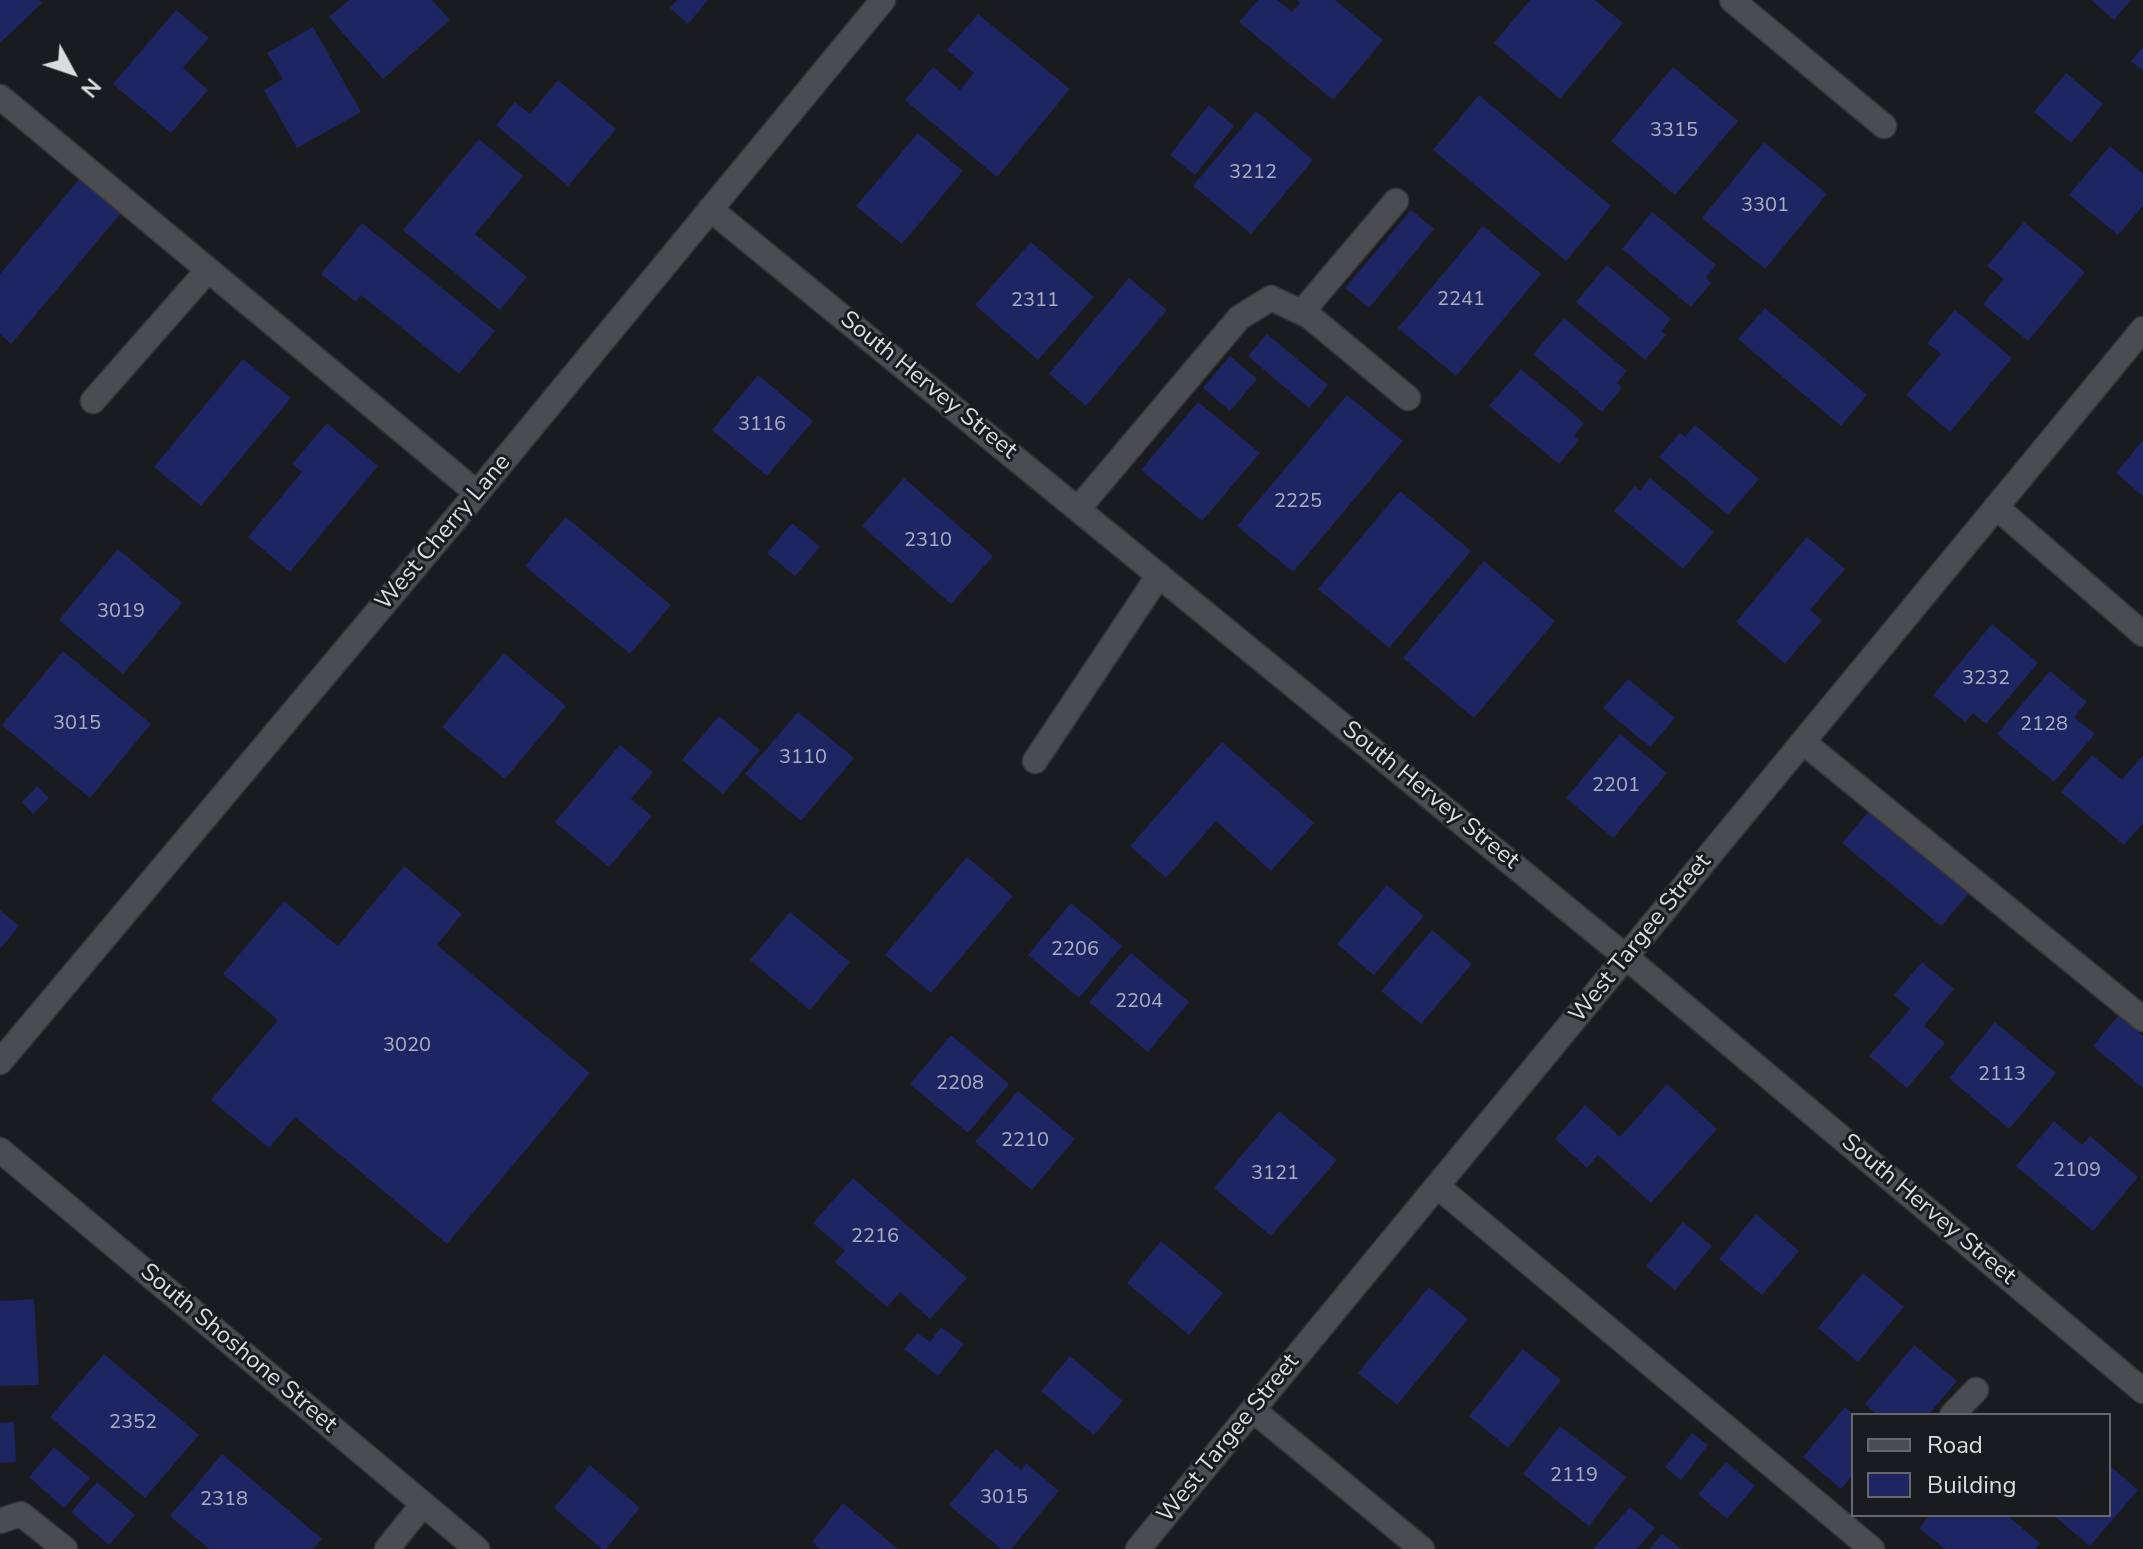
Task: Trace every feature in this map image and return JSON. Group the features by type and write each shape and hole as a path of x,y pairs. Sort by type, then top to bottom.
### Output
{"street":[{"name":"West Cherry Lane","path":"0,1062 477,493 883,0"},
{"path":"1732,0 1884,126"},
{"path":"0,97 477,493"},
{"path":"1302,312 1396,201"},
{"name":"South Hervey Street","path":"710,209 1626,957 2143,1391"},
{"path":"93,401 208,270"},
{"path":"1078,509 1239,318 1271,298 1309,316 1408,398"},
{"name":"West Targee Street","path":"1138,1549 2143,329"},
{"path":"1996,507 2143,634"},
{"path":"1035,761 1159,575"},
{"path":"1803,742 2143,1019"},
{"name":"South Shoshone Street","path":"0,1150 477,1549"},
{"path":"1437,1186 1846,1515 1872,1549"},
{"path":"1954,1413 1976,1390"},
{"path":"1253,1410 1422,1549"},
{"path":"387,1549 423,1504"},
{"path":"0,1521 21,1514 65,1549"}],"building":[{"path":"0,0 39,0 42,3 0,43"},
{"path":"349,0 432,0 450,20 383,79 329,17"},
{"path":"677,0 708,0 688,24 670,8"},
{"path":"1258,0 1277,0 1292,12 1300,3 1296,0 1335,0 1383,40 1333,100 1239,22"},
{"path":"1530,0 1595,0 1623,23 1560,99 1494,43"},
{"path":"2091,0 2131,0 2114,20"},
{"path":"176,10 209,38 183,68 208,90 171,133 113,84"},
{"path":"978,14 1070,89 997,177 905,100 933,67 960,90 974,73 947,50"},
{"path":"313,27 361,112 297,148 264,90 283,79 267,53"},
{"path":"2143,47 2143,71 2131,61"},
{"path":"1673,67 1738,121 1675,195 1611,141"},
{"path":"2066,73 2103,104 2071,143 2034,112"},
{"path":"558,80 616,129 568,186 496,125 515,102 530,114"},
{"path":"1479,95 1611,206 1566,261 1433,150"},
{"path":"1209,105 1234,126 1195,175 1170,155"},
{"path":"1256,111 1313,160 1251,234 1193,186"},
{"path":"918,133 963,171 902,244 856,206"},
{"path":"479,139 523,176 475,234 527,277 500,310 403,230"},
{"path":"1764,142 1827,194 1765,269 1702,218"},
{"path":"2110,146 2143,174 2143,206 2118,235 2069,195"},
{"path":"81,177 122,212 11,344 0,334 0,274"},
{"path":"1411,210 1434,229 1369,308 1345,288"},
{"path":"1652,212 1716,265 1706,278 1711,283 1691,307 1622,249"},
{"path":"2024,222 2085,272 2028,341 1983,304 2004,279 1987,266"},
{"path":"362,223 495,331 459,374 361,295 356,302 321,274"},
{"path":"1483,226 1541,274 1456,376 1398,328"},
{"path":"1031,242 1094,297 1038,360 975,305"},
{"path":"1607,265 1671,319 1661,331 1666,335 1645,360 1576,302"},
{"path":"1129,278 1167,310 1086,406 1049,374"},
{"path":"1765,308 1867,395 1841,426 1738,339"},
{"path":"1955,310 2012,358 1950,432 1906,395 1941,354 1927,343"},
{"path":"1564,318 1627,371 1617,383 1622,388 1602,412 1533,354"},
{"path":"1267,334 1328,385 1309,408 1248,356"},
{"path":"1230,356 1257,379 1230,411 1203,388"},
{"path":"243,359 291,398 201,506 154,467"},
{"path":"1521,369 1584,423 1574,436 1579,440 1559,464 1489,406"},
{"path":"758,375 813,421 767,476 712,430"},
{"path":"1347,395 1403,441 1293,572 1237,526"},
{"path":"1198,402 1260,453 1202,521 1141,470"},
{"path":"327,423 378,466 290,572 248,537 302,472 292,464"},
{"path":"1695,425 1759,479 1728,515 1659,457 1680,433 1685,437"},
{"path":"2143,440 2143,496 2116,473"},
{"path":"904,478 993,556 951,604 862,526"},
{"path":"1650,478 1714,532 1683,569 1614,511 1635,486 1640,491"},
{"path":"1400,491 1471,551 1389,648 1318,589"},
{"path":"566,517 671,605 630,654 525,566"},
{"path":"792,523 820,547 795,576 767,553"},
{"path":"1807,537 1845,569 1810,610 1822,620 1785,664 1736,622"},
{"path":"118,549 182,603 123,674 59,620"},
{"path":"1484,561 1555,621 1474,718 1403,658"},
{"path":"1992,624 2038,663 1986,724 1973,713 1965,722 1933,695"},
{"path":"63,651 151,724 90,798 2,725"},
{"path":"504,653 566,706 505,779 442,727"},
{"path":"2050,671 2087,702 2074,717 2095,734 2054,782 1997,734"},
{"path":"1628,679 1675,718 1650,747 1603,708"},
{"path":"798,712 854,758 801,821 745,774"},
{"path":"719,716 760,750 723,794 682,760"},
{"path":"1620,734 1667,773 1613,838 1566,798"},
{"path":"1222,742 1314,823 1271,871 1216,821 1166,878 1130,846"},
{"path":"620,745 653,772 631,799 652,816 609,867 555,822"},
{"path":"2092,755 2122,780 2143,755 2143,823 2124,845 2061,792"},
{"path":"37,786 49,798 33,814 22,802"},
{"path":"1872,808 1971,891 1941,926 1842,843"},
{"path":"967,857 1013,896 931,993 885,955"},
{"path":"404,866 462,914 437,945 590,1073 447,1244 295,1117 269,1148 211,1100 278,1020 223,974 284,901 338,946"},
{"path":"1387,885 1424,916 1374,975 1337,944"},
{"path":"1071,903 1122,946 1079,998 1028,955"},
{"path":"0,910 19,926 0,949"},
{"path":"790,912 850,962 810,1010 750,960"},
{"path":"1432,930 1472,964 1421,1024 1381,991"},
{"path":"1131,953 1189,1002 1148,1052 1089,1002"},
{"path":"1922,962 1954,989 1924,1026 1945,1043 1907,1088 1869,1056 1910,1009 1894,995"},
{"path":"2119,1015 2143,1036 2143,1088 2093,1046"},
{"path":"1995,1022 2056,1073 2009,1129 1949,1078"},
{"path":"951,1035 1009,1084 968,1133 910,1084"},
{"path":"1667,1084 1717,1129 1651,1203 1598,1155 1587,1168 1555,1139 1585,1105 1620,1137"},
{"path":"1018,1091 1075,1139 1032,1190 975,1142"},
{"path":"1279,1111 1337,1160 1271,1236 1214,1188"},
{"path":"2054,1121 2082,1145 2090,1136 2138,1177 2093,1231 2016,1166"},
{"path":"853,1178 967,1278 930,1319 900,1292 887,1307 835,1262 845,1251 813,1223"},
{"path":"1756,1214 1799,1251 1762,1295 1719,1259"},
{"path":"1683,1222 1712,1246 1675,1290 1646,1266"},
{"path":"1161,1241 1223,1293 1189,1335 1127,1283"},
{"path":"1863,1273 1904,1307 1858,1362 1818,1328"},
{"path":"1429,1287 1468,1319 1397,1405 1358,1373"},
{"path":"34,1299 39,1385 0,1386 0,1301"},
{"path":"941,1327 964,1344 938,1376 904,1349 918,1333 930,1342"},
{"path":"1914,1345 1957,1381 1930,1413 1876,1413 1865,1404"},
{"path":"1523,1349 1561,1380 1508,1448 1469,1416"},
{"path":"104,1354 199,1435 145,1498 50,1417"},
{"path":"1070,1356 1123,1401 1094,1435 1041,1391"},
{"path":"1845,1407 1852,1413 1851,1477 1841,1489 1803,1457"},
{"path":"14,1422 16,1462 0,1463 0,1423"},
{"path":"1560,1426 1626,1477 1589,1526 1523,1474"},
{"path":"1692,1433 1708,1445 1681,1480 1665,1467"},
{"path":"54,1447 90,1478 64,1508 29,1477"},
{"path":"996,1449 1021,1470 1026,1463 1059,1491 1011,1549 1001,1549 949,1505"},
{"path":"222,1454 322,1539 313,1549 209,1549 170,1516"},
{"path":"1726,1462 1755,1486 1727,1519 1698,1494"},
{"path":"590,1465 640,1508 606,1549 602,1549 554,1508"},
{"path":"2111,1467 2138,1490 2090,1546 2055,1517 2111,1517"},
{"path":"97,1482 135,1515 109,1545 71,1512"},
{"path":"843,1503 898,1549 820,1549 812,1542"},
{"path":"1630,1507 1655,1528 1637,1549 1593,1549"},
{"path":"1928,1517 2009,1517 2040,1543 2035,1549 1945,1549 1919,1528"},
{"path":"1662,1534 1681,1549 1650,1549"}]}
